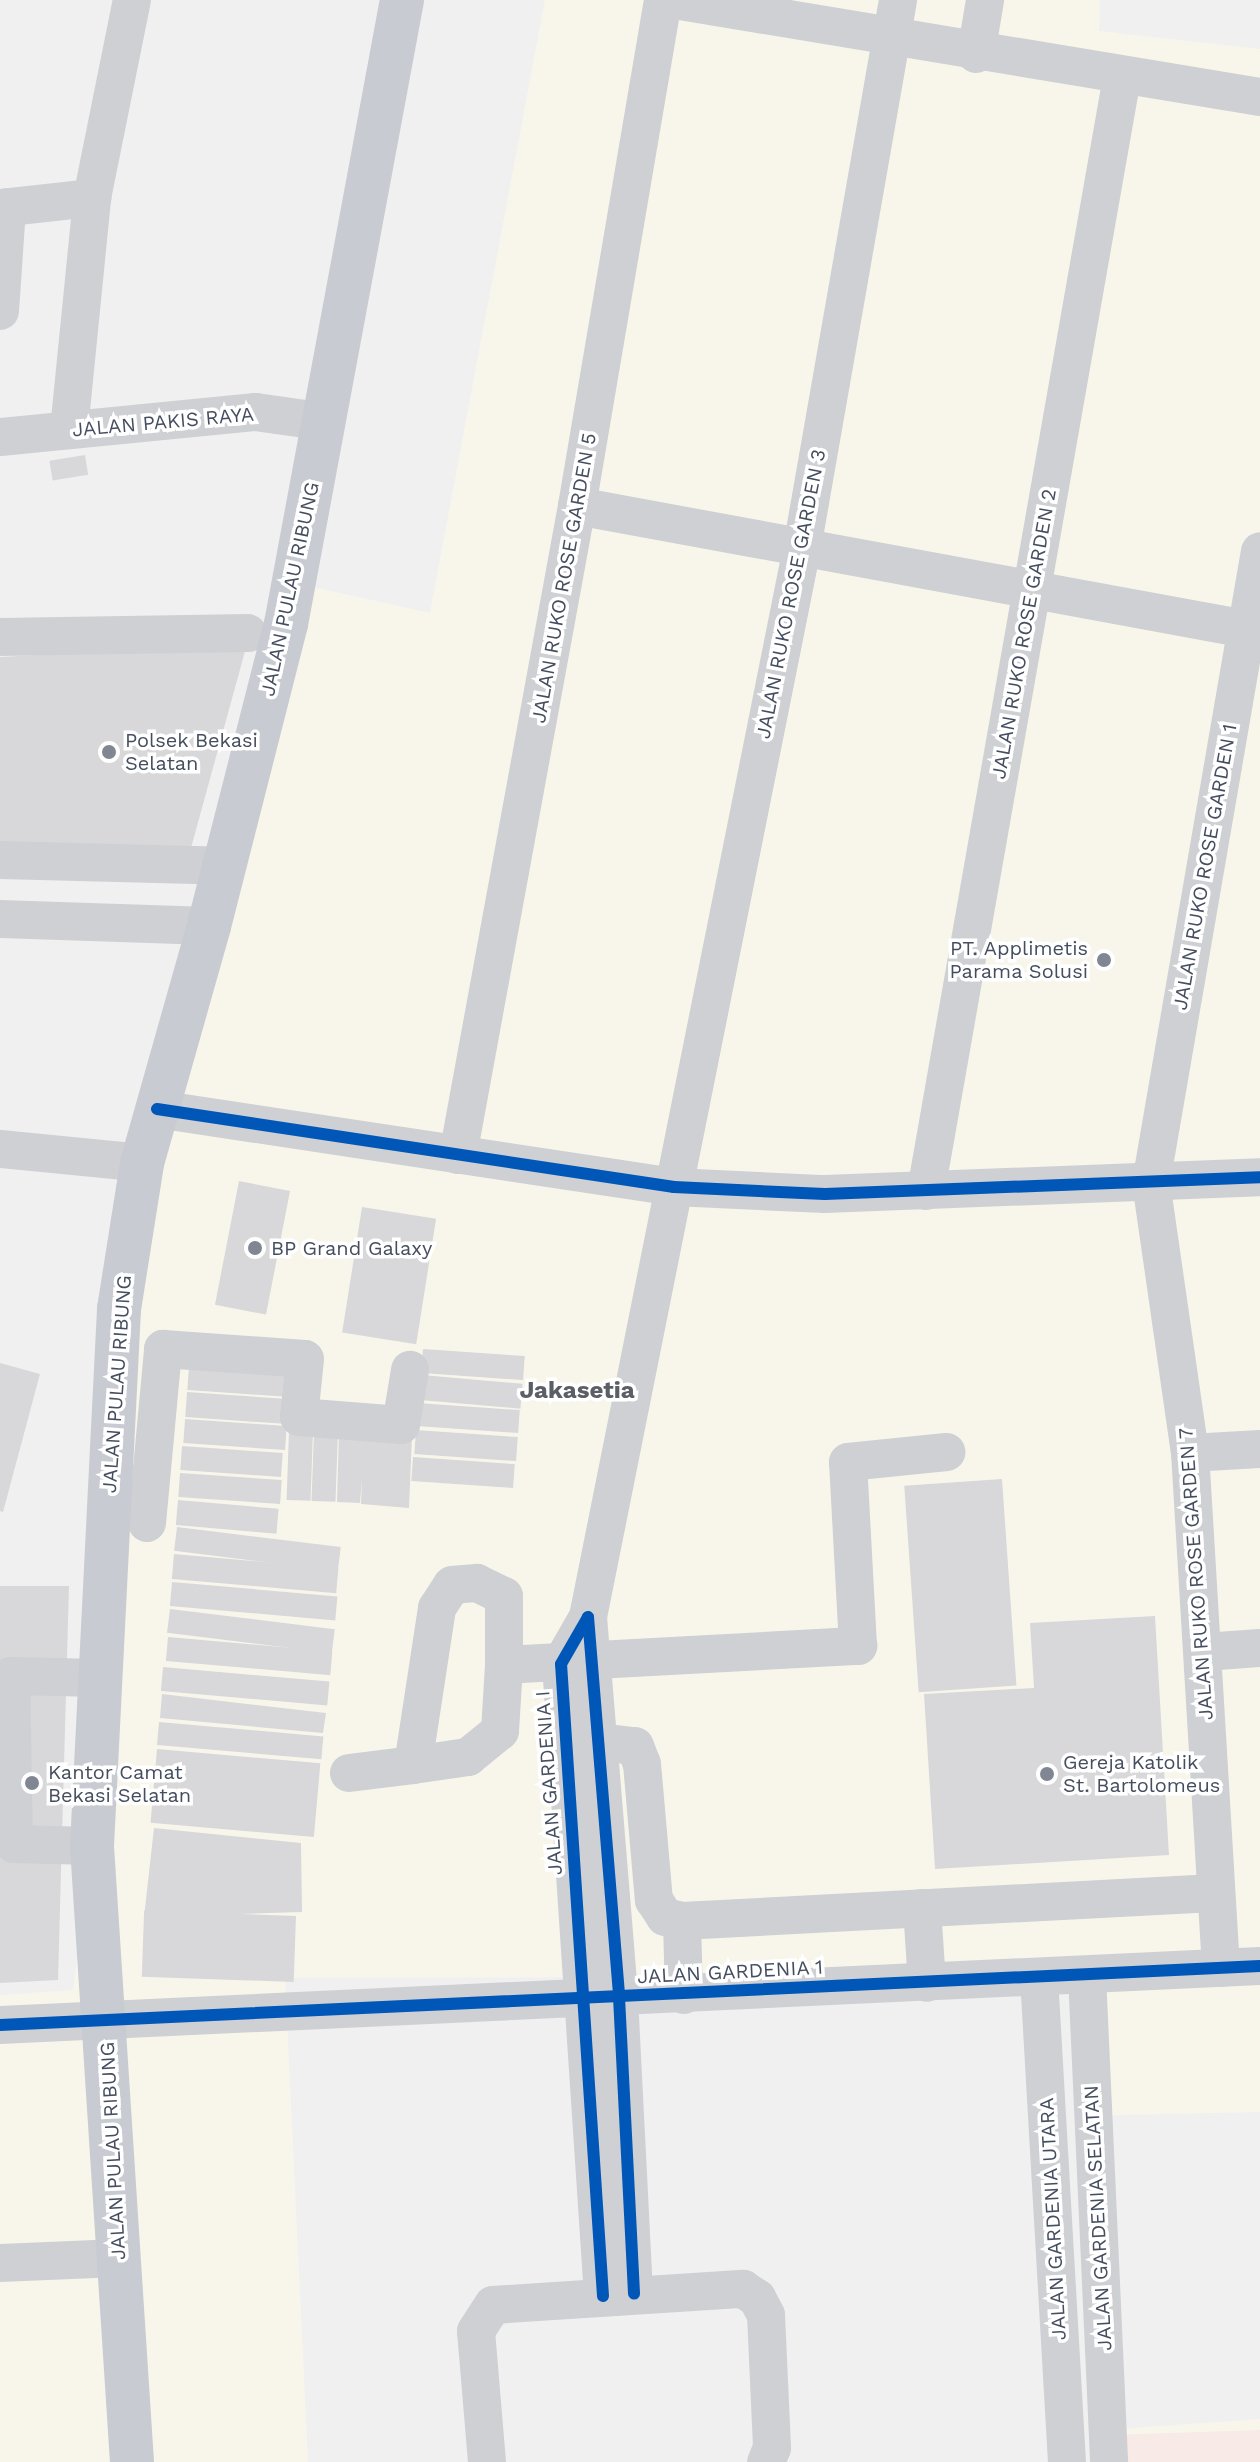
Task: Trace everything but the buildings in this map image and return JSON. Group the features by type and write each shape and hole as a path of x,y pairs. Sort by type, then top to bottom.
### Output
{"main road":[{"name":"JALAN PULAU RIBUNG","path":"132,2462 92,1846 119,1309 142,1163 209,926 286,624 326,422 402,0"}],"street":[{"path":"69,430 92,198 132,0"},
{"name":"JALAN RUKO ROSE GARDEN 5","path":"458,1155 577,506 663,0"},
{"path":"674,0 976,54 1260,97"},
{"name":"JALAN RUKO ROSE GARDEN 3","path":"588,1617 802,548 898,0"},
{"path":"976,54 985,0"},
{"name":"JALAN RUKO ROSE GARDEN 2","path":"926,1191 1122,77"},
{"path":"0,311 4,208 92,198"},
{"name":"JALAN PAKIS RAYA","path":"0,437 256,412 326,422"},
{"path":"577,506 1246,629"},
{"name":"JALAN RUKO ROSE GARDEN 1","path":"1151,1183 1260,551"},
{"path":"0,637 248,633"},
{"path":"0,860 224,866"},
{"path":"0,919 209,926"},
{"path":"157,1109 674,1187 825,1194 1260,1177"},
{"path":"0,1149 142,1163"},
{"name":"JALAN RUKO ROSE GARDEN 7","path":"1151,1183 1190,1453 1204,1652 1214,1893 1221,1968"},
{"path":"147,1523 163,1349 305,1359 299,1417 401,1425 410,1370"},
{"path":"112,1441 154,1443"},
{"path":"1190,1453 1260,1449"},
{"path":"504,1665 858,1646 848,1462 946,1452"},
{"path":"349,1773 413,1765 468,1757 500,1731 504,1596 477,1583 445,1589 437,1608 413,1765"},
{"name":"JALAN GARDENIA I","path":"588,1617 577,1663 602,1998"},
{"path":"1204,1652 1260,1648"},
{"path":"577,1663 600,1742 602,1998 619,2295"},
{"path":"92,1846 14,1844 11,1676 100,1678"},
{"path":"600,1742 635,1746 642,1764 654,1900 665,1917 682,1921 1214,1893"},
{"path":"922,1908 927,1983"},
{"path":"682,1921 684,1995"},
{"name":"JALAN GARDENIA 1","path":"0,2025 105,2023 1260,1966"},
{"name":"JALAN GARDENIA SELATAN","path":"1087,1975 1109,2462"},
{"name":"JALAN GARDENIA UTARA","path":"1039,1977 1067,2462"},
{"path":"0,2263 119,2258"},
{"path":"487,2462 476,2331 493,2305 743,2289 757,2298 766,2315 772,2448 766,2462"}],"shaded area":[{"path":"545,0 1100,0 1099,31 1260,49 1260,2112 1077,2116 1076,1976 285,1978 308,2462 0,2462 0,1995 73,1990 92,1846 106,1336 290,582 430,613"},
{"path":"1260,2419 1260,2462 1100,2430"},
{"path":"1260,2430 1260,2462 1114,2462 1111,2435"}],"cycle path":[{"path":"157,1109 674,1187 825,1194 1260,1177"},
{"path":"603,2296 561,1664 588,1617 619,1997 634,2294"},
{"path":"0,2025 1260,1966"}],"place":[{"name":"Polsek Bekasi Selatan","path":"109,752"},
{"name":"PT. Applimetis Parama Solusi","path":"1104,960"},
{"name":"BP Grand Galaxy","path":"255,1248"},
{"name":"Gereja Katolik St. Bartolomeus","path":"1047,1774"},
{"name":"Kantor Camat Bekasi Selatan","path":"32,1783"}],"district":[{"name":"Jakasetia","path":"577,1391"}]}
